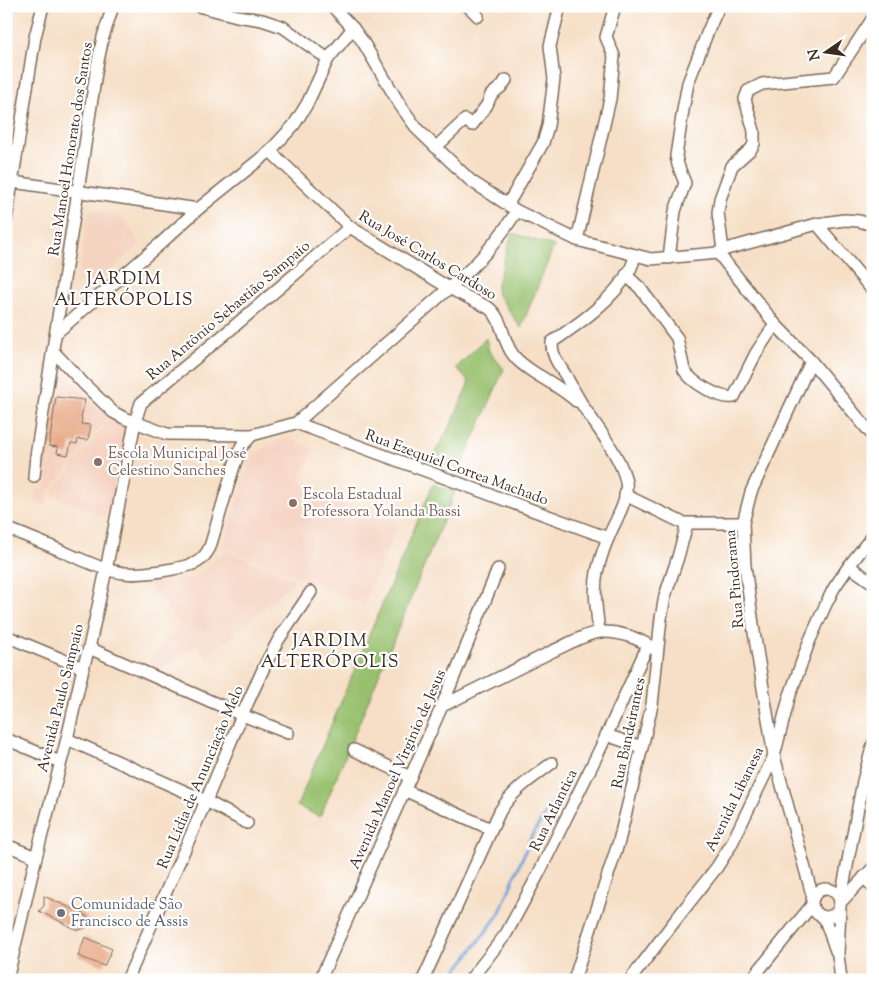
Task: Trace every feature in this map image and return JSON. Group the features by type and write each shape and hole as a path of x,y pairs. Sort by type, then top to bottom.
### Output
{"street":[{"path":"6,221 35,37 43,6"},
{"name":"Rua Manoel Honorato dos Santos","path":"34,476 97,66 103,37 113,6"},
{"path":"198,6 262,20 283,28 328,59"},
{"path":"332,6 353,28 363,42 400,105 418,130 471,180 517,211 577,240 651,259 721,252 817,224 844,220 859,221 873,225"},
{"path":"468,6 478,16"},
{"path":"508,204 542,143 548,126 554,79 550,46 560,6"},
{"path":"577,240 610,99 614,56 606,37 615,6"},
{"path":"669,258 675,211 685,183 676,156 688,83 719,6"},
{"path":"873,18 834,77 762,84 748,91 745,99 754,131 754,144 732,166 720,199 718,213 721,252 775,324 811,361 873,436"},
{"path":"56,332 198,209 270,151 294,125 308,104 328,59 353,28"},
{"path":"436,147 465,120 472,125 487,105 491,95 506,80"},
{"name":"Rua José Carlos Cardoso","path":"270,151 350,227 449,288 489,308 495,313 513,355 522,365 565,392 584,407"},
{"path":"6,164 14,178 78,191 198,209"},
{"path":"53,351 106,405 124,418 167,434 252,435 296,423 481,260 517,211"},
{"path":"817,224 873,291"},
{"name":"Rua Antônio Sebastião Sampaio","path":"135,422 141,403 350,227"},
{"path":"599,632 595,584 608,538 626,495 626,480 609,445 553,355 552,342 608,299 630,270 635,255"},
{"path":"626,275 640,288 677,338 686,375 702,386 726,398 734,397 756,353 775,324"},
{"name":"Rua Pindorama","path":"811,361 751,492 743,524 745,566 774,756 813,902"},
{"name":"Avenida Paulo Sampaio","path":"7,980 10,948 36,857 89,648 135,422"},
{"name":"Rua Ezequiel Correa Machado","path":"296,423 608,538"},
{"path":"6,528 106,570 142,573 191,565 206,556 210,548 241,447 252,435"},
{"path":"626,495 683,523 743,524"},
{"name":"Rua Bandeirantes","path":"574,980 619,841 642,747 652,705 653,648 665,596 686,528 683,523"},
{"name":"Avenida Libanesa","path":"630,980 718,867 731,845 774,756 789,698 809,642 834,588 873,535"},
{"path":"849,566 873,583"},
{"name":"Avenida Manoel Virginio de Jesus","path":"320,980 442,706 498,569"},
{"name":"Rua Lídia de Anunciação Melo","path":"127,980 266,662 279,639 311,592"},
{"path":"442,706 574,641 599,632 633,637 653,648"},
{"path":"6,636 83,668"},
{"path":"89,648 242,715 288,733"},
{"name":"Rua Atlantica","path":"470,980 506,934 518,913 606,735 653,648"},
{"path":"606,735 642,747"},
{"path":"6,739 60,762"},
{"path":"67,739 247,822"},
{"path":"840,980 840,904 863,781 873,744"},
{"path":"354,750 410,777"},
{"path":"423,980 500,811 516,790 552,763"},
{"path":"404,790 491,828"},
{"path":"6,845 36,857"},
{"path":"813,902 816,913 824,917 833,916 840,904 873,868"},
{"path":"864,877 873,887"},
{"path":"753,978 813,902 817,892 826,890 835,892 840,904"},
{"path":"824,917 839,960"}],"shaded area":[{"path":"89,209 121,216 140,244 94,285 79,274"},
{"path":"60,376 66,376 108,418 50,491 45,506 35,499 37,491 45,488 48,482 43,460 55,382"},
{"name":"Escola Municipal José Celestino Sanches","path":"111,418 130,430 106,517 50,494"},
{"name":"Escola Estadual Professora Yolanda Bassi","path":"281,439 293,440 313,449 300,482 399,523 363,605 300,577 223,547 249,461 266,445"},
{"path":"226,550 297,580 209,656 195,645 161,669 147,661 180,625 147,583 193,579"}],"green space":[{"path":"512,233 554,246 521,328 496,292"},
{"path":"486,338 489,351 504,369 460,470 430,461 454,419 469,382 456,368"},
{"path":"433,484 455,492 320,817 297,806"}],"building":[{"path":"56,397 85,400 81,424 91,425 88,440 78,439 77,444 71,443 68,455 57,453 58,447 49,446"},
{"name":"Comunidade São Francisco de Assis","path":"44,896 84,914 87,917 87,927 77,930 39,911 44,906"},
{"path":"85,937 112,949 104,966 78,956"}],"waterway":[{"path":"448,980 499,914 532,835 565,783"}],"place":[{"name":"Escola Municipal José Celestino Sanches","path":"98,462"},
{"name":"Escola Estadual Professora Yolanda Bassi","path":"293,503"},
{"name":"Comunidade São Francisco de Assis","path":"61,913"}],"district":[{"name":"JARDIM ALTERÓPOLIS","path":"124,288"},
{"name":"JARDIM ALTERÓPOLIS","path":"330,650"}]}
